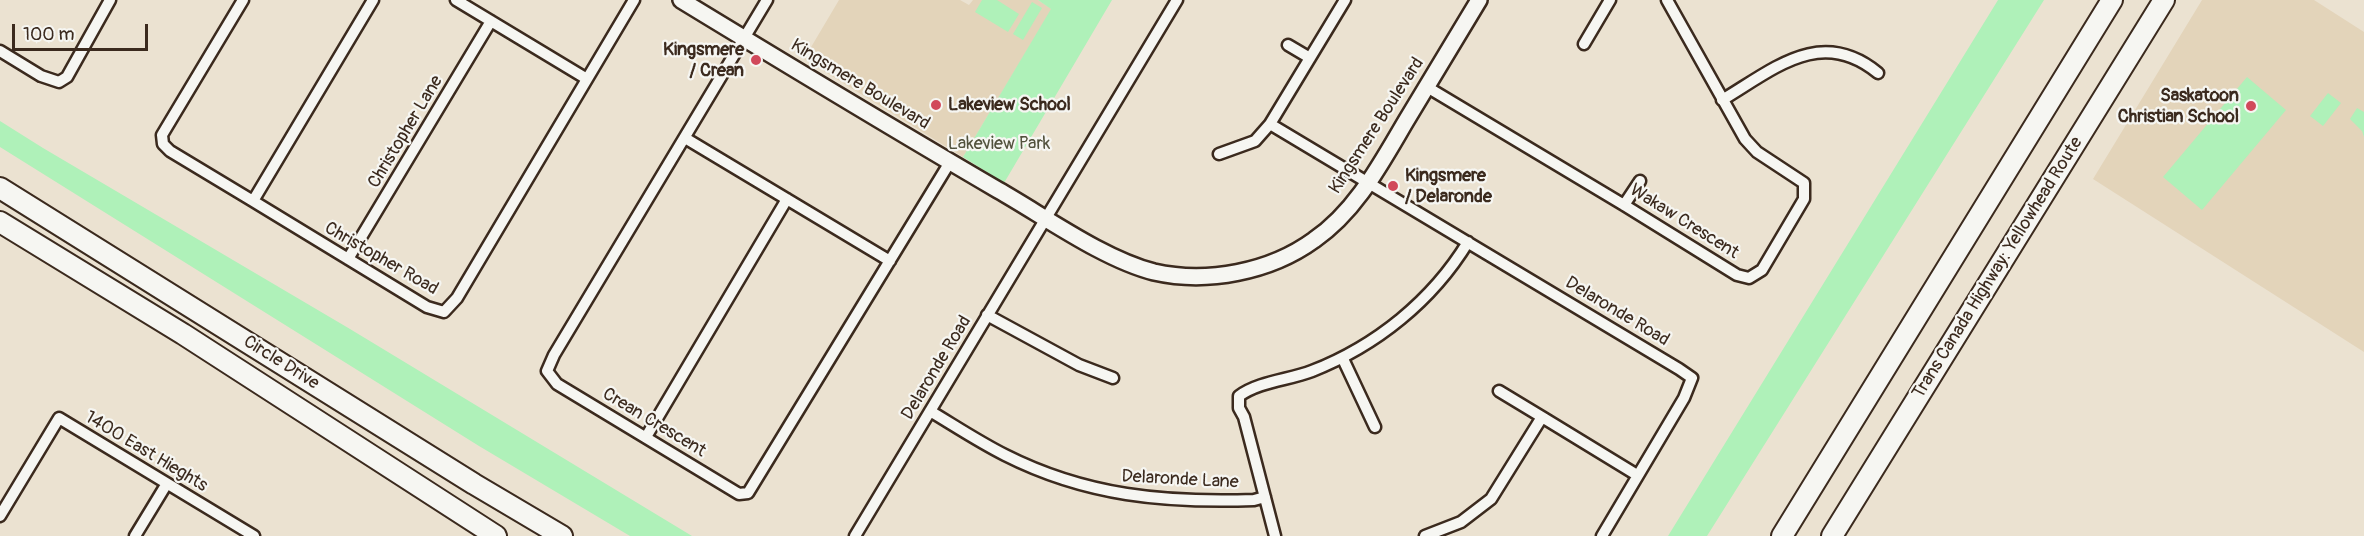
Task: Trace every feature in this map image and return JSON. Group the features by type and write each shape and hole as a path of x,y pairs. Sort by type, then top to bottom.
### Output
{"highway":[{"path":"1782,536 2112,0"},
{"name":"Trans Canada Highway: Yellowhead Route","path":"1832,536 2164,0"},
{"name":"Circle Drive","path":"0,187 474,484 562,536"},
{"name":"Circle Drive","path":"0,222 183,334 496,536"},
{"path":"1772,536 1828,462"},
{"path":"1838,536 1867,479"}],"street":[{"path":"0,51 41,76 59,82 67,77 110,0"},
{"name":"Christopher Road","path":"243,0 162,135 163,144 170,151 427,307 444,312 457,298 634,0"},
{"path":"253,201 374,0"},
{"path":"456,0 587,79"},
{"name":"Kingsmere Boulevard","path":"681,0 1115,258 1155,272 1204,276 1238,272 1270,264 1314,241 1334,224 1353,204 1368,183 1479,0"},
{"name":"Crean Crescent","path":"767,0 554,355 547,371 557,384 739,494 748,493 950,162"},
{"name":"Delaronde Road","path":"855,536 1177,0"},
{"path":"1219,154 1255,141 1270,124 1345,0"},
{"path":"1584,44 1610,0"},
{"name":"Wakaw Crescent","path":"1427,87 1737,275 1749,278 1762,270 1804,199 1804,183 1757,152 1745,140 1667,0"},
{"name":"Christopher Lane","path":"348,259 491,21"},
{"path":"1288,45 1310,58"},
{"path":"1722,100 1772,70 1807,53 1822,51 1849,55 1866,62 1878,73"},
{"name":"Delaronde Road","path":"1270,124 1692,378 1684,398 1602,536"},
{"path":"685,138 890,261"},
{"path":"1624,205 1640,182"},
{"path":"646,437 787,199"},
{"path":"1275,536 1244,417 1239,408 1239,396 1250,388 1309,372 1343,359 1379,335 1417,305 1456,261 1468,242"},
{"path":"987,315 1029,340 1079,365 1113,378"},
{"path":"1343,359 1375,427"},
{"path":"1499,391 1637,475"},
{"name":"Delaronde Lane","path":"930,411 1005,455 1047,474 1094,489 1140,497 1181,500 1254,500 1265,497"},
{"path":"1425,536 1461,522 1491,499 1542,417"},
{"name":"1400 East Hieghts","path":"0,516 59,418 254,536"},
{"path":"135,536 166,484"}],"shaded area":[{"name":"Lakeview School","path":"839,0 960,0 969,5 973,0 1038,0 1052,9 963,157 804,59"},
{"name":"Saskatoon Christian School","path":"2202,0 2314,0 2364,32 2364,352 2093,179"}],"green space":[{"path":"982,0 997,0 1019,14 1008,32 975,12"},
{"name":"Lakeview Park","path":"1038,0 1112,0 1004,183 963,157 1051,9"},
{"path":"1998,0 2044,0 1707,536 1668,536"},
{"path":"1032,2 1042,8 1023,40 1013,34"},
{"path":"2247,77 2286,110 2202,210 2163,177"},
{"path":"2328,93 2341,103 2323,126 2310,116"},
{"path":"2357,108 2364,112 2364,137 2362,131 2350,119"},
{"path":"0,121 692,536 630,536 479,446 0,147"}],"place":[{"name":"Kingsmere / Crean","path":"756,60"},
{"name":"Lakeview School","path":"936,105"},
{"name":"Saskatoon Christian School","path":"2251,106"},
{"name":"Kingsmere / Delaronde","path":"1393,186"}]}
